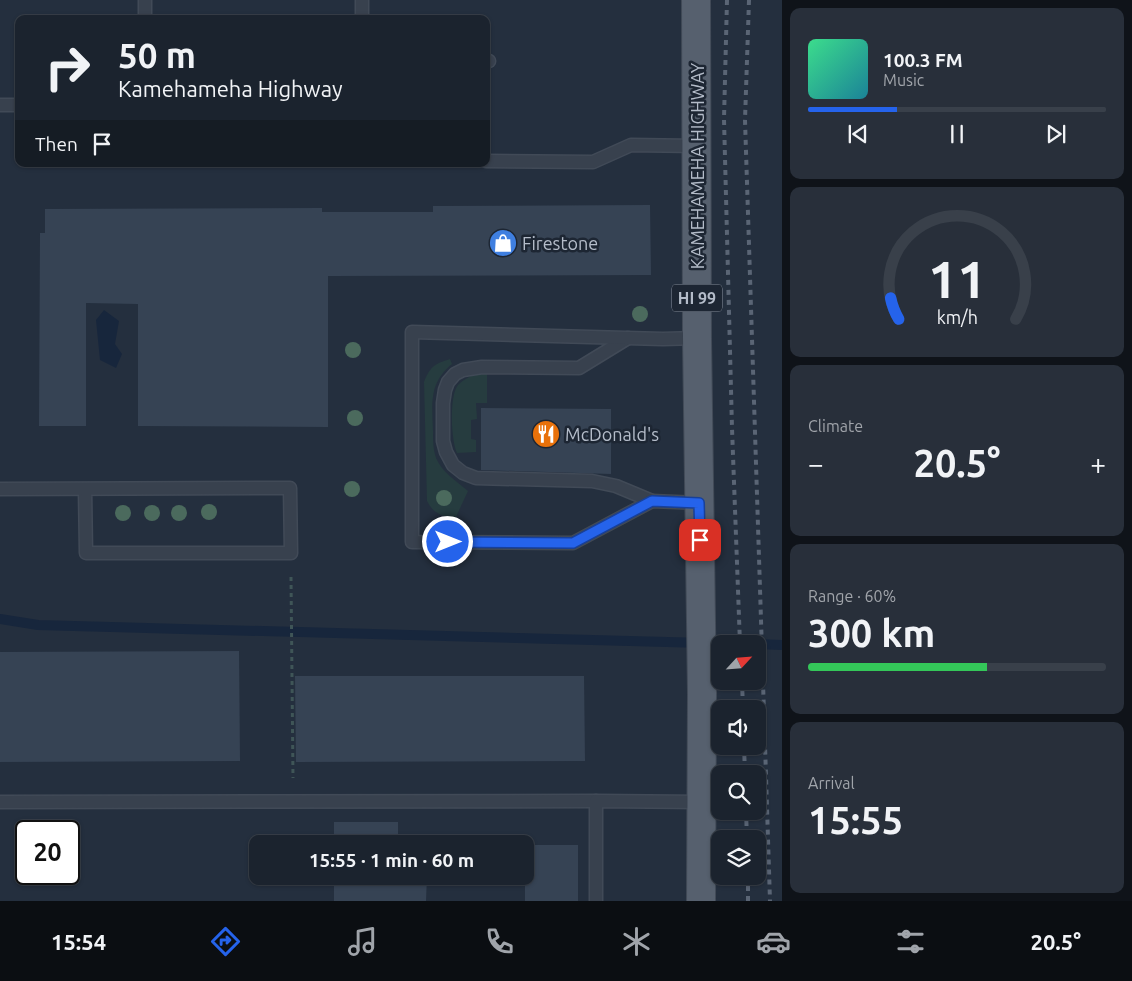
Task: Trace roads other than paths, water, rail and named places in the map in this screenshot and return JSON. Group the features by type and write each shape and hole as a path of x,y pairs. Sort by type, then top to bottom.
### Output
{"main road":[{"name":"KAMEHAMEHA HIGHWAY","path":"696,0 697,338 702,693 701,901"}],"lane":[{"path":"145,0 145,15"},
{"path":"362,0 362,15"},
{"path":"0,105 15,105"},
{"path":"490,161 593,162 631,145 697,146"},
{"path":"652,501 573,543 412,542 412,332 697,338"},
{"path":"628,338 579,368 482,367 463,370 455,374 448,382 443,403 443,441 446,452 452,465 463,473 476,478 592,481 616,486 652,501 699,503"},
{"path":"0,489 290,488 291,553 86,554 85,489"},
{"path":"596,801 596,901"},
{"path":"0,802 702,802"}],"water":[{"path":"104,310 119,321 115,344 122,354 116,368 100,360 96,320"}],"waterway":[{"path":"0,619 38,625 711,643"},
{"path":"766,644 782,645"}],"railway":[{"path":"727,0 724,119 740,635"},
{"path":"749,0 745,120 770,901"},
{"path":"742,690 743,700"},
{"path":"744,755 745,765"},
{"path":"746,820 747,830"},
{"path":"748,885 748,901"}],"place":[{"name":"Firestone","path":"503,243"},
{"name":"McDonald's","path":"546,434"}]}
